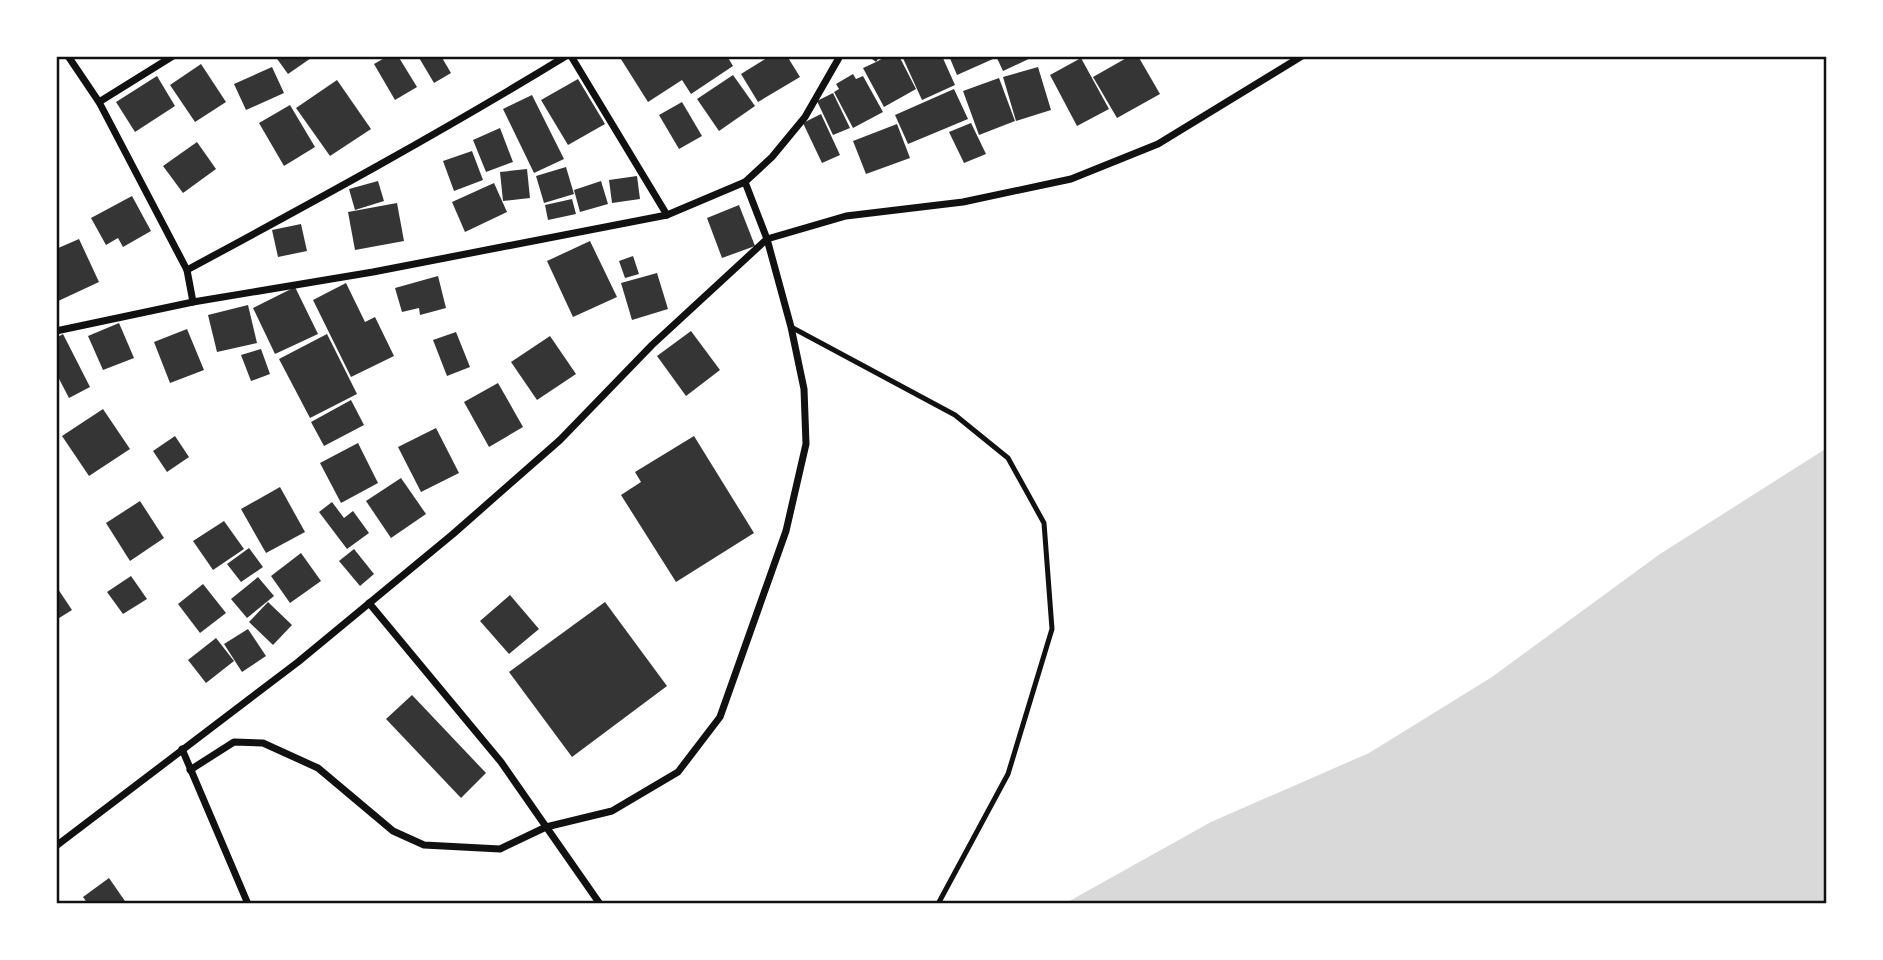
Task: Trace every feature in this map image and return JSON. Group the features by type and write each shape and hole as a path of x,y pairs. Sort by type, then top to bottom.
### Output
{"street":[{"path":"68,56 99,102 187,270 193,302"},
{"path":"99,102 173,56"},
{"path":"187,270 356,178 566,56"},
{"path":"571,56 667,215"},
{"path":"56,331 193,302 373,272 667,215 745,182 772,157 805,117 840,56"},
{"path":"56,846 298,662 560,440 652,345 767,239 846,216 963,202 1071,179 1158,144 1302,56"},
{"path":"190,770 234,742 263,743 318,768 393,831 424,845 500,849 547,827 612,811 678,772 720,717 786,531 806,444 804,389 790,327 767,239 745,182"},
{"path":"369,603 501,762 600,904"},
{"path":"181,749 248,904"}],"lane":[{"path":"790,327 955,415 1008,458 1044,523 1052,629 1008,774 938,904"}],"shaded area":[{"path":"1827,448 1827,904 1064,904 1211,822 1369,753 1492,677 1660,554"}],"building":[{"path":"275,56 314,56 288,74"},
{"path":"388,56 398,56 417,87 395,100 374,64"},
{"path":"418,56 441,56 451,73 434,83"},
{"path":"619,56 727,56 733,66 691,94 682,80 648,102"},
{"path":"770,56 787,56 800,77 758,102 741,74"},
{"path":"868,56 880,56 876,62"},
{"path":"887,56 899,56 916,89 884,107 863,68"},
{"path":"902,56 942,56 955,85 922,100"},
{"path":"949,56 992,56 993,59 957,75"},
{"path":"996,56 1035,56 1003,71"},
{"path":"1130,56 1138,56 1160,94 1117,118 1093,77"},
{"path":"1081,58 1109,109 1077,126 1050,75"},
{"path":"201,64 226,102 195,122 170,85"},
{"path":"272,67 284,93 246,110 234,84"},
{"path":"1038,67 1051,110 1016,121 1003,77"},
{"path":"853,74 856,79 863,76 883,112 853,128 834,92 839,89 836,84"},
{"path":"733,75 755,106 719,131 697,99"},
{"path":"157,76 175,106 135,132 116,102"},
{"path":"999,78 1015,121 979,135 963,91"},
{"path":"578,79 605,124 568,145 541,100"},
{"path":"337,80 371,129 330,156 296,108"},
{"path":"954,89 968,119 908,144 895,115"},
{"path":"833,93 850,128 833,135 817,101"},
{"path":"532,95 564,159 534,173 503,109"},
{"path":"682,102 702,136 679,149 659,115"},
{"path":"290,105 315,147 284,166 259,123"},
{"path":"821,114 840,155 822,163 803,123"},
{"path":"971,123 986,154 964,163 949,132"},
{"path":"897,124 910,158 866,174 853,141"},
{"path":"500,128 513,162 486,172 473,140"},
{"path":"197,142 216,169 183,193 163,166"},
{"path":"472,151 483,180 454,191 443,161"},
{"path":"566,167 574,194 544,203 536,176"},
{"path":"527,169 530,198 503,201 500,172"},
{"path":"637,176 640,199 612,203 609,180"},
{"path":"378,181 384,201 355,210 349,189"},
{"path":"601,181 608,204 580,212 574,190"},
{"path":"494,183 507,212 465,232 452,202"},
{"path":"132,196 151,231 123,247 118,238 106,245 91,218"},
{"path":"572,199 576,214 548,220 545,205"},
{"path":"397,203 404,241 355,250 348,212"},
{"path":"739,205 755,246 722,258 707,218"},
{"path":"301,224 307,251 278,257 272,230"},
{"path":"79,239 99,282 56,302 56,249"},
{"path":"590,241 617,297 573,317 547,261"},
{"path":"633,256 639,274 625,278 619,261"},
{"path":"657,273 668,309 632,320 621,283"},
{"path":"438,276 446,308 420,315 419,308 402,312 395,288"},
{"path":"346,283 365,322 375,317 394,356 351,377 313,300"},
{"path":"295,287 318,334 275,354 253,308"},
{"path":"248,305 257,343 217,352 208,315"},
{"path":"119,323 134,358 103,370 88,336"},
{"path":"187,329 204,370 170,383 154,342"},
{"path":"691,331 720,370 686,396 657,356"},
{"path":"456,332 470,367 447,376 433,340"},
{"path":"63,334 90,387 69,398 56,373 56,338"},
{"path":"327,334 357,394 310,418 279,359"},
{"path":"550,336 576,374 537,400 511,362"},
{"path":"261,349 270,374 251,381 241,355"},
{"path":"498,383 523,427 489,447 464,402"},
{"path":"351,400 364,425 324,446 311,422"},
{"path":"103,409 130,449 89,476 62,436"},
{"path":"436,428 459,473 421,492 398,447"},
{"path":"175,436 189,457 167,472 153,451"},
{"path":"694,436 754,533 676,582 621,495 641,482 635,472"},
{"path":"358,443 378,483 341,503 320,463"},
{"path":"401,478 426,514 391,538 366,501"},
{"path":"280,487 305,532 266,553 241,509"},
{"path":"140,501 164,538 130,561 106,523"},
{"path":"332,502 344,518 353,511 369,533 347,549 319,512"},
{"path":"224,521 244,549 213,570 193,541"},
{"path":"249,548 263,567 241,582 227,564"},
{"path":"354,549 374,574 360,586 339,561"},
{"path":"301,553 321,581 290,603 271,576"},
{"path":"131,576 147,599 123,614 107,592"},
{"path":"258,577 274,596 247,618 231,599"},
{"path":"203,584 226,613 200,633 178,604"},
{"path":"56,586 72,610 56,620"},
{"path":"510,595 539,629 509,654 480,621"},
{"path":"268,602 292,625 273,645 249,622"},
{"path":"605,602 667,686 572,757 509,672"},
{"path":"248,629 266,656 242,672 224,644"},
{"path":"216,638 234,661 206,683 188,660"},
{"path":"412,695 486,773 461,798 386,719"},
{"path":"109,878 127,904 88,904 83,897"}]}
